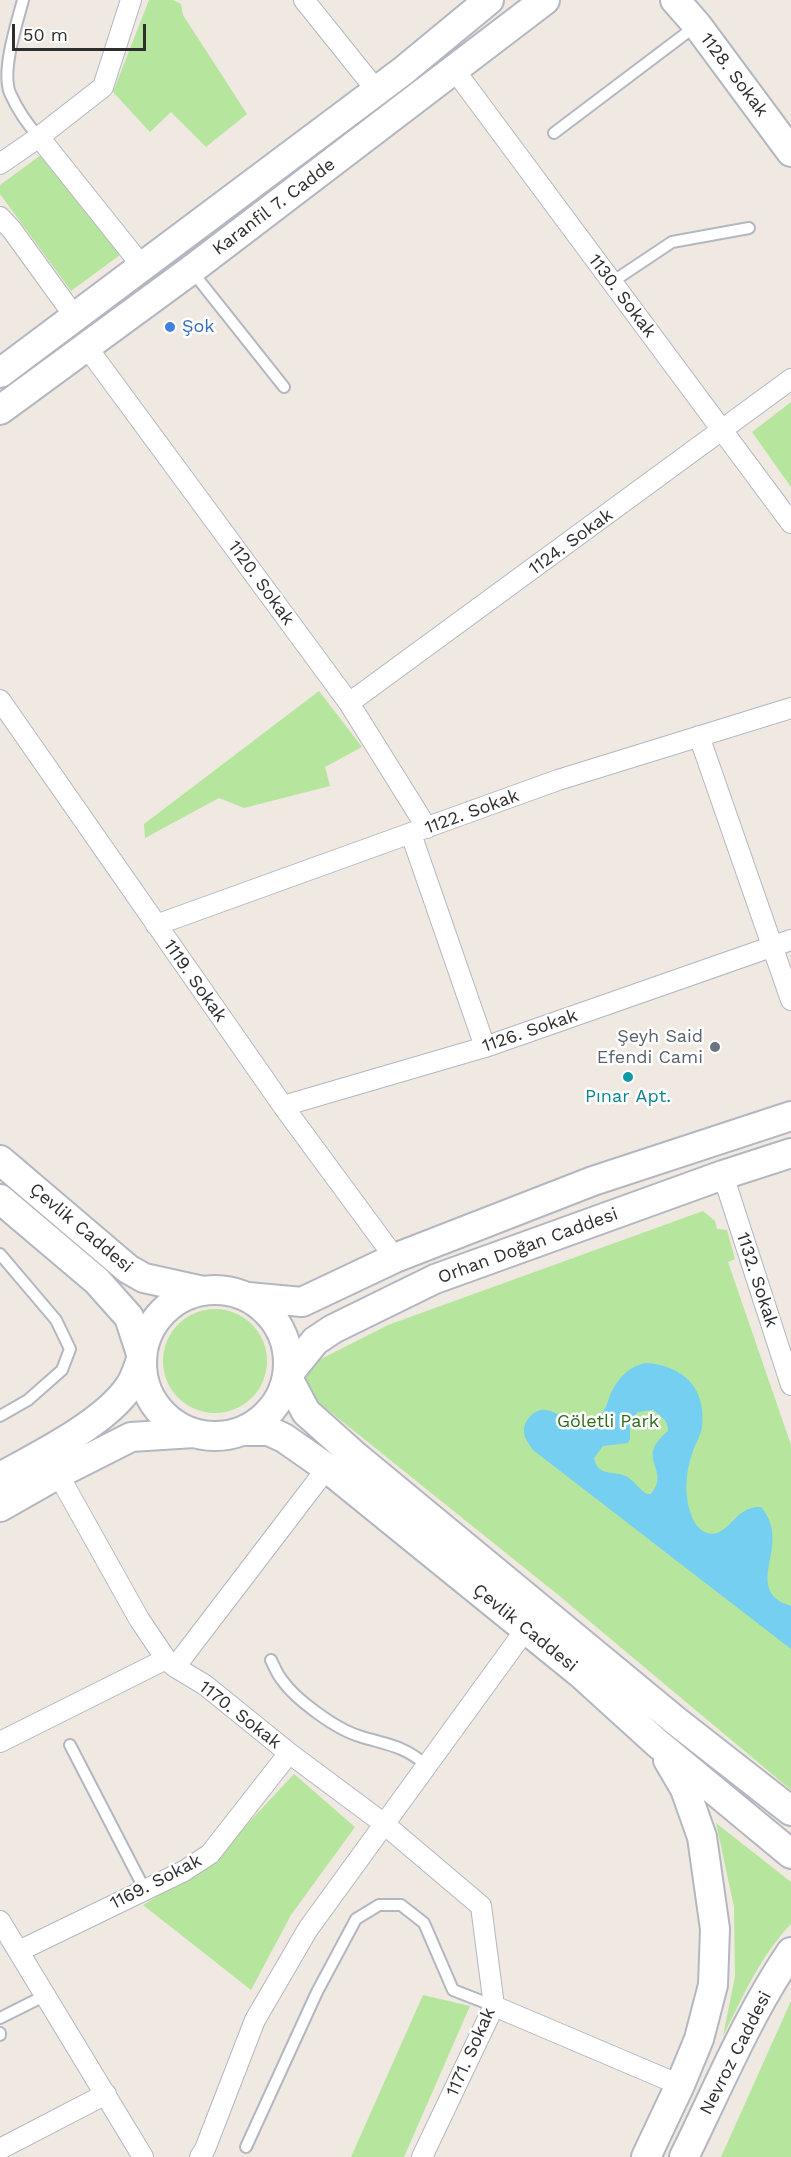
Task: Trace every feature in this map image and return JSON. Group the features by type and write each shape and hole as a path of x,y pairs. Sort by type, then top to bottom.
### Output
{"main road":[{"name":"Karanfil 7. Cadde","path":"0,373 377,91 489,0"},
{"name":"Karanfil 7. Cadde","path":"0,410 191,270 545,0"},
{"name":"1128. Sokak","path":"675,0 697,25 791,152"},
{"path":"0,1477 59,1444 110,1408 129,1387 142,1358 148,1333 162,1312 180,1298 202,1291 226,1290 248,1297 303,1302 395,1258 593,1181 791,1116"},
{"name":"Orhan Doğan Caddesi","path":"287,1376 315,1341 333,1329 425,1284 723,1175 791,1153"},
{"name":"Çevlik Caddesi","path":"0,1160 128,1269 144,1278 202,1291"},
{"name":"Çevlik Caddesi","path":"0,1199 97,1281 129,1317 142,1358"},
{"path":"0,1507 131,1437 194,1433 218,1436 243,1431 264,1418 279,1398 287,1376 288,1352 281,1330 267,1311 248,1297"},
{"path":"142,1358 144,1382 155,1404 172,1422 194,1433"},
{"name":"Çevlik Caddesi","path":"287,1376 306,1412 353,1454 676,1721 791,1811"},
{"name":"Çevlik Caddesi","path":"243,1431 269,1431 284,1438 327,1468 581,1674 657,1743 791,1854"},
{"name":"Nevroz Caddesi","path":"646,2157 699,2039 713,1985 715,1929 702,1837 685,1789 657,1743"},
{"name":"Nevroz Caddesi","path":"684,2157 743,2036 776,1974 791,1952"}],"street":[{"path":"0,164 103,87 131,0"},
{"path":"304,0 377,91"},
{"name":"1130. Sokak","path":"453,68 791,523"},
{"path":"39,137 142,267"},
{"path":"0,217 12,230 75,317"},
{"name":"1120. Sokak","path":"86,346 349,703 419,831 485,1047"},
{"name":"1124. Sokak","path":"349,703 791,379"},
{"name":"1119. Sokak","path":"0,700 283,1106 395,1258"},
{"name":"1122. Sokak","path":"156,924 558,780 791,708"},
{"path":"699,736 782,943 791,1000"},
{"name":"1126. Sokak","path":"283,1106 485,1047 782,943"},
{"name":"1132. Sokak","path":"723,1175 791,1385"},
{"path":"0,1742 171,1663 327,1468"},
{"name":"1170. Sokak","path":"58,1474 139,1619 171,1663 205,1685 289,1753 384,1823 481,1906"},
{"path":"200,2157 255,2020 308,1929 526,1629"},
{"name":"1169. Sokak","path":"19,1951 184,1871 210,1854 289,1753"},
{"name":"1171. Sokak","path":"422,2157 494,2006 481,1906"},
{"path":"0,1921 143,2157"},
{"path":"494,2006 680,2085"},
{"path":"0,2149 106,2094"}],"lane":[{"path":"23,0 9,58 9,92 28,124 39,137"},
{"path":"554,133 697,25"},
{"path":"612,282 672,242 750,228"},
{"path":"191,270 284,387"},
{"path":"0,1254 56,1320 70,1349 62,1370 28,1400 0,1416"},
{"path":"271,1660 282,1680 301,1699 332,1722 357,1736 392,1744 414,1755 426,1765"},
{"path":"70,1745 145,1890"},
{"path":"246,2147 317,1992 356,1918 379,1905 401,1905 424,1923 453,1990 494,2006"},
{"path":"0,2018 46,1995"}],"green space":[{"path":"149,0 173,0 181,4 183,15 247,114 206,147 171,112 150,132 113,92"},
{"path":"45,152 120,255 71,291 0,194 0,185"},
{"path":"791,402 791,487 752,432"},
{"path":"319,691 362,747 325,767 330,786 244,808 219,798 145,838 144,824"},
{"name":"Göletli Park","path":"703,1211 715,1221 717,1229 727,1230 735,1259 728,1262 791,1445 791,1790 557,1594 303,1390 302,1380 306,1371 321,1359 388,1325"},
{"path":"215,1309 235,1313 244,1318 258,1332 263,1341 267,1361 263,1381 258,1390 244,1404 235,1409 215,1413 195,1409 186,1404 172,1390 167,1381 163,1361 167,1341 172,1332 186,1318 195,1313"},
{"path":"294,1774 355,1827 291,1915 251,1990 143,1905 210,1864"},
{"path":"716,1823 791,1882 791,1924 761,1963 723,2036 735,1976 734,1907"},
{"path":"423,1995 470,2006 404,2157 351,2157"},
{"path":"791,2001 791,2157 721,2157"}],"water":[{"path":"640,1364 659,1365 681,1374 690,1381 701,1401 702,1428 693,1451 686,1486 693,1520 702,1530 715,1534 727,1527 744,1511 752,1508 761,1507 769,1520 772,1546 768,1582 770,1591 778,1600 791,1606 791,1649 533,1450 527,1440 524,1432 526,1422 538,1411 546,1410 585,1424 598,1418 604,1411 619,1380 626,1372","holes":["653,1410 665,1421 668,1431 654,1448 657,1481 651,1494 647,1494 624,1475 599,1469 594,1458 603,1446 628,1443 630,1420 638,1412"]}],"place":[{"name":"Şok","path":"170,327"},
{"name":"Şeyh Said Efendi Cami","path":"715,1047"},
{"name":"Pınar Apt.","path":"628,1077"}]}
